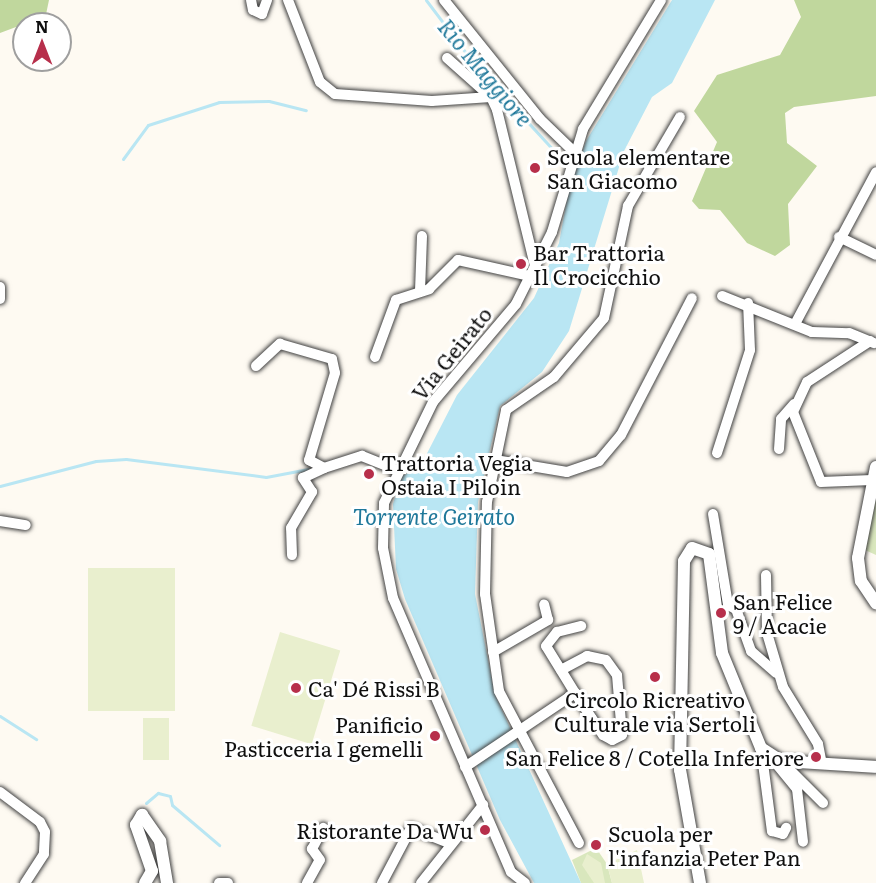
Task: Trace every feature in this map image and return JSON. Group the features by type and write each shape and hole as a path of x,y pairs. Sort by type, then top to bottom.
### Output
{"street":[{"path":"251,0 253,10 262,14 267,0"},
{"path":"288,0 320,82 335,94 432,101 490,97"},
{"path":"444,0 540,119 573,154"},
{"name":"Via Geirato","path":"525,883 511,880 483,805 465,767 389,582 382,519 397,470 433,402 516,304 552,232 573,154 661,0"},
{"path":"375,357 396,300 429,289 459,261 532,271 490,97 447,58"},
{"path":"579,843 517,730 499,692 493,652 484,544 495,460 506,410 554,377 604,318 628,206 680,117"},
{"path":"795,324 839,237 876,172"},
{"path":"420,291 422,236"},
{"path":"839,237 876,255"},
{"path":"0,287 0,299"},
{"path":"722,296 748,303 795,324 873,342"},
{"path":"495,460 567,472 599,461 621,435 693,298"},
{"path":"717,453 750,350 748,303"},
{"path":"779,450 781,419 813,376 873,342"},
{"path":"256,366 280,344 333,361 329,399 309,457 324,468"},
{"path":"794,403 795,429 821,482 872,480"},
{"path":"292,555 291,528 312,492 303,476 362,456 397,470"},
{"path":"876,467 858,558 861,580 876,603"},
{"path":"713,514 728,605 736,609 751,651 772,667 818,744 822,764"},
{"path":"0,521 26,525"},
{"path":"700,883 680,770 684,561 695,547 709,554 722,653 770,755 797,789 803,842"},
{"path":"766,575 767,633 783,687"},
{"path":"493,652 548,620 544,604"},
{"path":"561,670 587,656 606,660 617,675 622,735 605,738 575,693 561,670 546,643 557,632 580,626"},
{"path":"465,767 575,693"},
{"path":"770,755 822,764 876,767"},
{"path":"770,755 822,803"},
{"path":"770,755 772,831 783,834 786,828"},
{"path":"0,792 40,822 45,832 44,854 25,883"},
{"path":"421,883 449,843 483,805"},
{"path":"145,883 152,871 136,825 141,815 160,841 167,883"},
{"path":"307,883 320,860 312,849 323,828"},
{"path":"382,883 411,828 449,843"},
{"path":"219,883 228,883"}],"green space":[{"path":"0,0 49,0 46,12 12,12 12,28 0,33"},
{"path":"794,0 876,0 876,96 794,107 785,113 787,143 817,166 788,204 790,245 775,256 747,243 720,210 699,209 692,201 717,142 694,111 717,75 780,55 801,17"},
{"path":"876,498 876,555 865,550"},
{"path":"88,568 175,568 175,711 88,711"},
{"name":"Ca' Dé Rissi B","path":"280,632 340,650 312,744 251,726"},
{"path":"143,718 169,718 169,760 143,760"},
{"path":"596,848 607,864 612,883 581,883 572,860"},
{"path":"637,850 644,883 612,883 607,864"},
{"path":"587,854 601,863 605,883 594,883 582,865"}],"water":[{"name":"Torrente Geirato","path":"672,0 715,0 672,83 652,97 624,151 569,331 542,372 500,406 478,502 475,594 495,695 581,883 534,883 500,820 405,599 396,569 393,504 401,476 419,469 457,395 534,298 559,243 569,188 586,141"}],"waterway":[{"name":"Rio Maggiore","path":"426,0 475,65 569,167"},
{"path":"123,159 148,125 219,102 269,101 306,110"},
{"path":"0,486 96,461 126,459 266,477 308,469"},
{"path":"0,716 36,739"},
{"path":"146,803 158,793 170,796 172,805 219,845"}],"place":[{"name":"Scuola elementare San Giacomo","path":"535,168"},
{"name":"Bar Trattoria Il Crocicchio","path":"521,264"},
{"name":"Trattoria Vegia Ostaia I Piloin","path":"369,474"},
{"name":"San Felice 9 / Acacie","path":"721,613"},
{"name":"Circolo Ricreativo Culturale via Sertoli","path":"655,677"},
{"name":"Ca' Dé Rissi B","path":"296,688"},
{"name":"Panificio Pasticceria I gemelli","path":"435,736"},
{"name":"San Felice 8 / Cotella Inferiore","path":"816,757"},
{"name":"Ristorante Da Wu","path":"485,830"},
{"name":"Scuola per l'infanzia Peter Pan","path":"596,845"}]}
